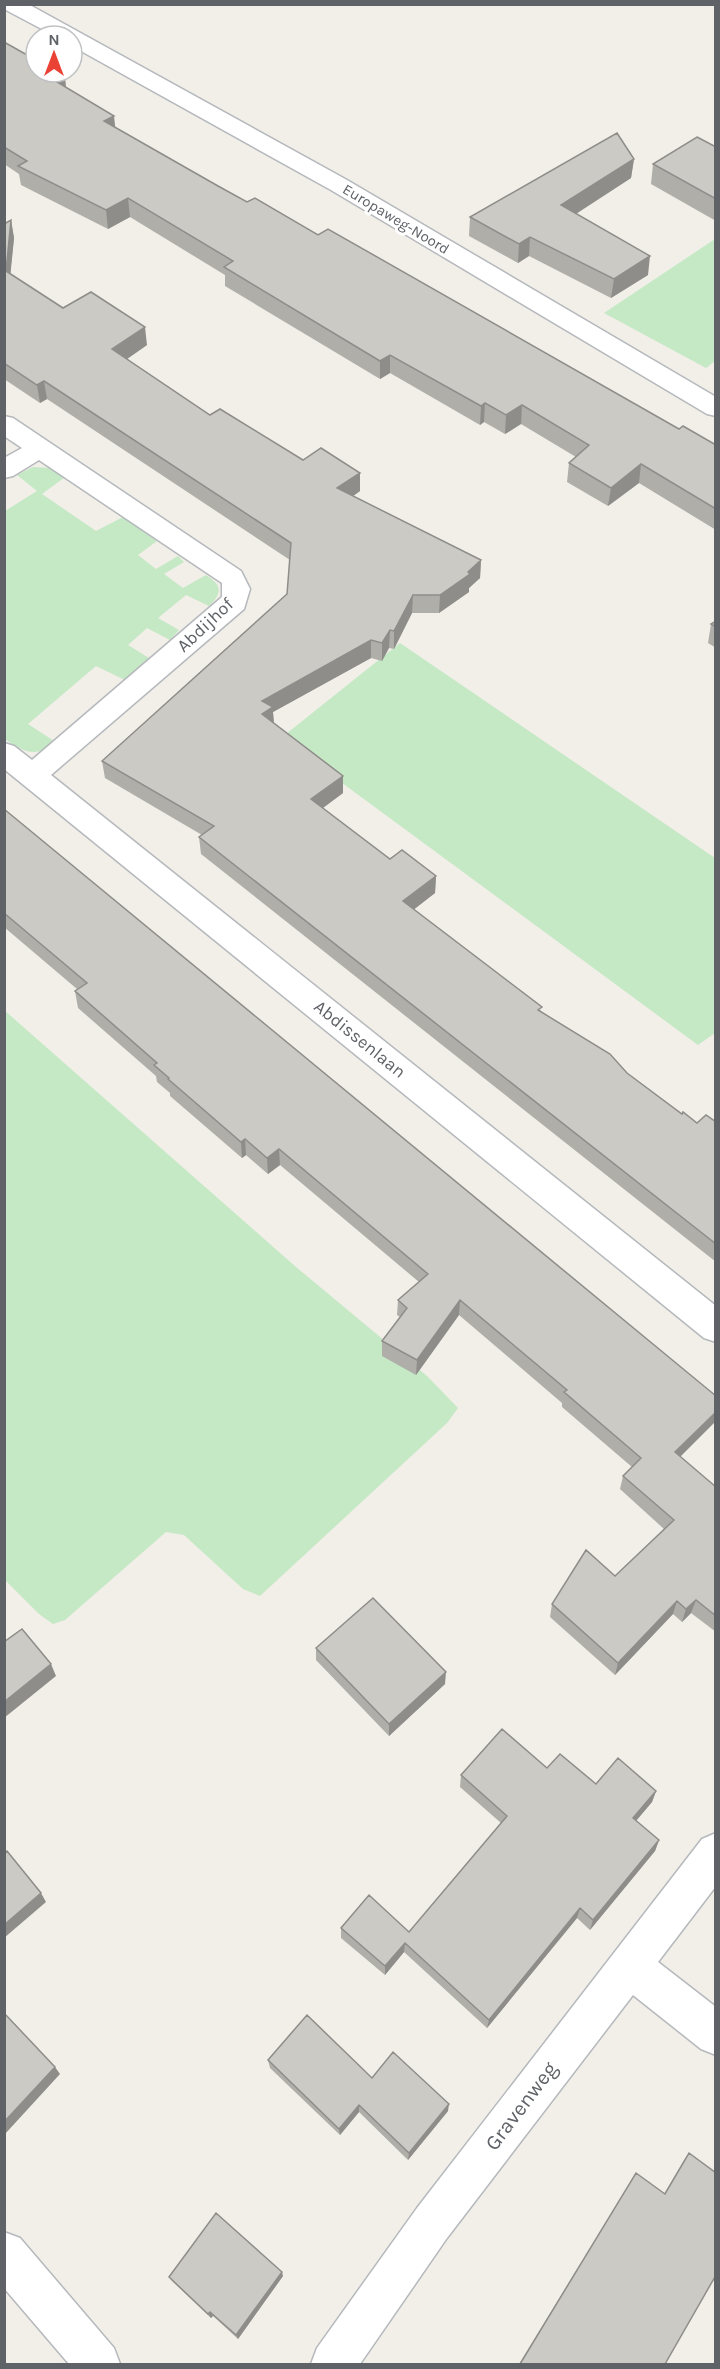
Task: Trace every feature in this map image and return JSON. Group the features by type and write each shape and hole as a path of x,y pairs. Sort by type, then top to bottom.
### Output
{"street":[{"name":"Europaweg-Noord","path":"11,4 48,24"},
{"name":"Europaweg-Noord","path":"84,43 339,185 716,408"},
{"name":"Abdijhof","path":"4,424 232,577 237,584 234,602 33,775"},
{"path":"4,470 40,448"},
{"name":"Abdissenlaan","path":"4,753 716,1326"},
{"name":"Gravenweg","path":"333,2364 432,2223 627,1965 716,1853"},
{"path":"627,1965 716,2034"},
{"path":"4,2254 98,2364"}],"green space":[{"path":"715,239 715,361 706,368 604,313"},
{"path":"33,467 50,468 65,477 42,494 96,531 123,517 157,541 138,555 156,569 178,556 184,562 164,574 183,588 206,575 215,582 219,589 217,597 209,606 186,595 158,618 179,630 170,640 147,628 128,645 149,658 125,680 96,666 28,724 54,741 42,750 30,752 5,739 5,511 37,491 17,475"},
{"path":"400,643 715,858 715,1033 698,1045 281,738"},
{"path":"4,1010 296,1267 427,1376 458,1408 447,1423 260,1596 243,1589 184,1535 166,1532 65,1620 53,1624 39,1614 5,1580"}],"building":[{"path":"4,42 24,53 24,84 60,84 114,116 104,121 247,202 255,198 318,235 328,229 679,429 683,426 716,445 716,509 641,464 611,488 569,463 589,445 522,405 506,415 485,403 481,406 390,355 380,361 224,267 233,261 128,198 106,210 18,166 27,161 4,147"},
{"path":"617,133 634,159 561,205 650,256 614,279 530,237 519,244 470,217"},
{"path":"697,137 716,147 716,199 653,164"},
{"path":"11,220 6,271 63,308 91,292 145,327 112,349 210,415 220,409 303,460 321,448 360,473 337,488 481,560 468,572 470,574 440,595 413,595 394,631 390,630 382,643 371,640 262,701 273,707 262,714 343,776 311,799 390,859 402,850 436,876 403,901 542,1007 538,1010 610,1054 627,1073 682,1114 683,1112 697,1123 706,1115 716,1122 716,1244 199,837 214,826 102,761 287,594 291,543 44,381 37,385 4,363 4,224"},
{"path":"4,809 716,1396 716,1412 675,1452 716,1487 716,1616 696,1600 686,1609 677,1601 618,1663 552,1604 586,1550 615,1576 674,1520 623,1476 641,1458 564,1392 567,1390 460,1300 417,1360 382,1341 407,1308 398,1300 428,1274 279,1149 267,1158 245,1139 241,1142 168,1079 154,1065 157,1063 75,991 87,983 4,913"},
{"path":"373,1598 446,1672 389,1724 316,1648"},
{"path":"22,1629 51,1664 4,1702 4,1642"},
{"path":"502,1729 547,1768 560,1754 596,1784 618,1758 656,1791 633,1818 659,1840 593,1920 580,1908 489,2020 405,1943 385,1966 341,1928 369,1895 409,1932 507,1816 461,1775"},
{"path":"7,1851 41,1893 4,1925 4,1854"},
{"path":"4,2013 55,2067 4,2122"},
{"path":"307,2015 372,2078 393,2052 449,2104 409,2153 359,2105 339,2129 268,2060"},
{"path":"689,2153 716,2173 716,2275 665,2364 520,2364 636,2173 665,2194"},
{"path":"216,2213 282,2272 236,2335 210,2312 208,2314 169,2277"}]}
